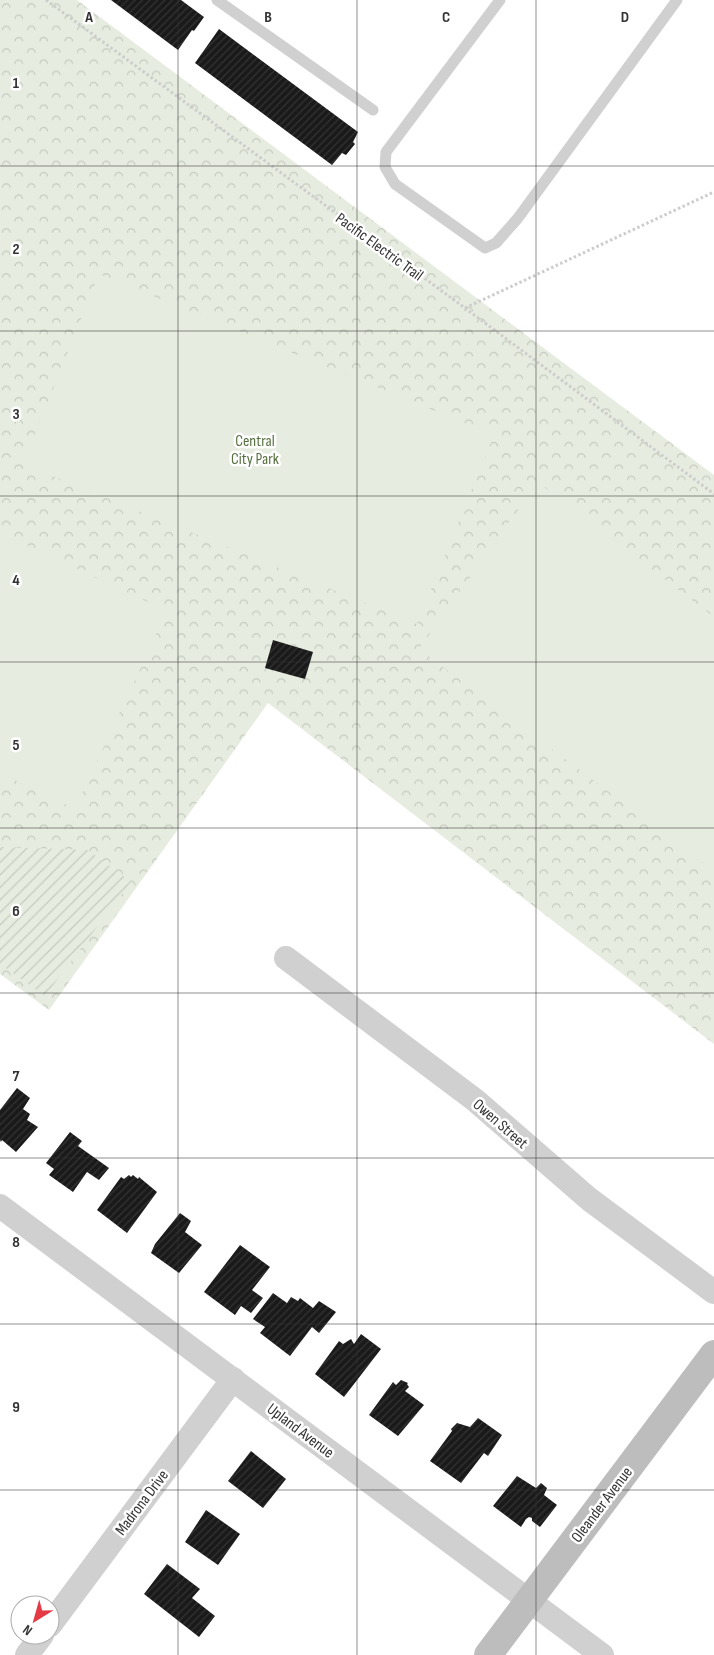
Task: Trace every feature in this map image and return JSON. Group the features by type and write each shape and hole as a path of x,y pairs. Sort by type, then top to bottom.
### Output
{"street":[{"name":"Owen Street","path":"286,958 476,1100 589,1199 714,1292"},
{"name":"Upland Avenue","path":"0,1206 602,1655"},
{"name":"Oleander Avenue","path":"488,1655 714,1354"},
{"name":"Madrona Drive","path":"60,1612 233,1379"}],"lane":[{"path":"217,0 373,110"},
{"path":"500,0 386,152 385,167 395,184 485,248 496,243 518,218 677,0"}],"path":[{"name":"Pacific Electric Trail","path":"46,0 714,494"},
{"path":"465,308 714,192"}],"green space":[{"name":"Central City Park","path":"0,0 77,0 714,475 714,1044 268,703 49,1010 0,974"},
{"path":"99,274 494,435 417,624 23,464"},
{"path":"538,482 714,617 714,871 419,649"},
{"path":"0,533 167,611 75,809 0,773"},
{"path":"0,847 88,850 131,882 45,996 0,964"}],"building":[{"path":"111,0 181,0 204,17 178,50"},
{"path":"219,29 358,132 353,142 355,144 346,155 342,153 332,165 195,63"},
{"path":"273,640 313,652 305,679 265,668"},
{"path":"17,1088 30,1098 23,1109 30,1114 27,1120 38,1127 16,1152 0,1140 0,1110"},
{"path":"70,1132 82,1141 78,1146 109,1168 99,1180 87,1172 73,1192 49,1175 54,1169 46,1163"},
{"path":"129,1175 131,1177 133,1175 138,1179 139,1177 157,1192 127,1233 97,1210 121,1177 124,1179"},
{"path":"180,1213 191,1221 185,1232 202,1245 179,1273 151,1253 155,1244"},
{"path":"240,1245 270,1267 252,1290 263,1298 251,1313 241,1306 235,1315 204,1292"},
{"path":"273,1293 287,1303 291,1297 298,1301 300,1298 313,1308 319,1301 336,1312 319,1333 312,1327 290,1356 260,1333 265,1327 253,1319"},
{"path":"361,1334 381,1349 344,1397 315,1374 339,1341 343,1344 351,1339 354,1344"},
{"path":"401,1380 408,1383 409,1387 405,1391 424,1405 398,1436 369,1415 393,1382 396,1385"},
{"path":"478,1418 502,1435 488,1456 484,1453 461,1483 430,1461 457,1423 470,1427"},
{"path":"251,1451 286,1479 263,1508 228,1481"},
{"path":"517,1476 536,1488 541,1483 547,1488 544,1495 557,1505 540,1527 529,1517 521,1527 493,1506"},
{"path":"206,1510 240,1534 218,1565 185,1542"},
{"path":"167,1564 200,1589 192,1598 215,1616 199,1637 144,1594"}]}
